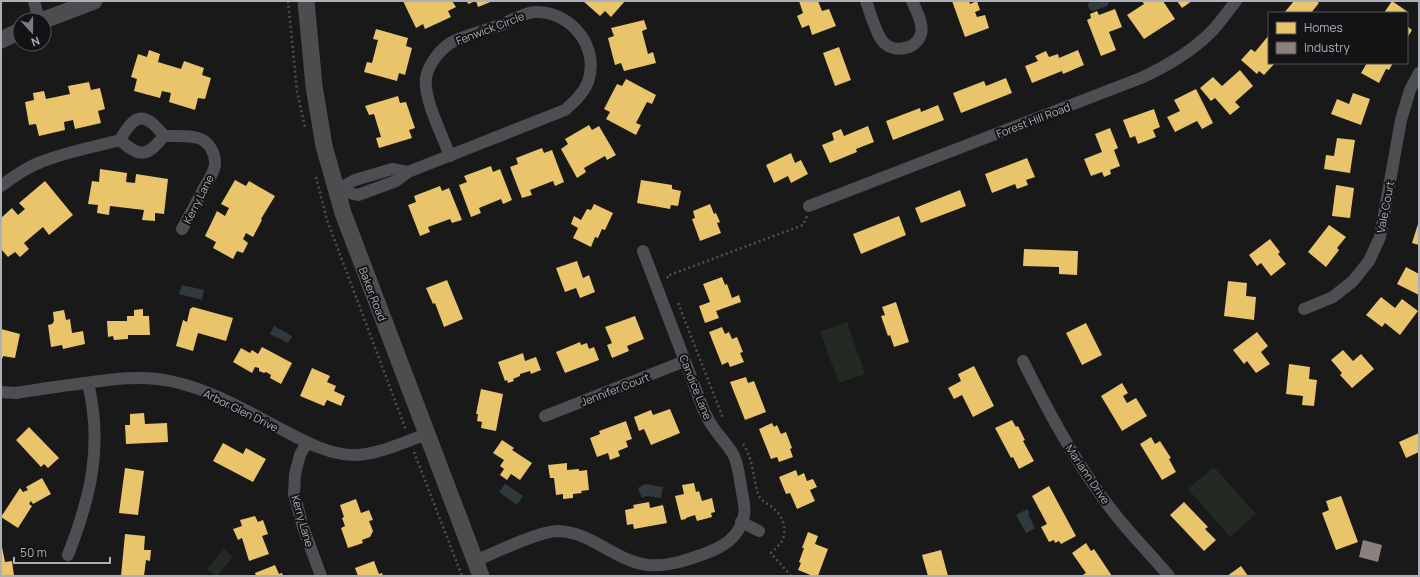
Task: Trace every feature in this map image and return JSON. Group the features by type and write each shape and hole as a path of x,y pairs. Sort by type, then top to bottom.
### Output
{"main road":[{"path":"52,17 94,1"},
{"name":"Baker Road","path":"306,1 314,86 324,146 336,190 361,263 428,434 478,568"},
{"path":"1,40 12,35"}],"street":[{"path":"34,1 37,12"},
{"path":"866,1 881,39 888,46 896,49 907,48 917,41 921,33 920,23 912,1"},
{"name":"Forest Hill Road","path":"809,206 1134,81 1167,66 1191,49 1212,31 1236,1"},
{"name":"Fenwick Circle","path":"336,190 358,195 396,181 408,172 450,156 565,110 579,98 588,82 591,64 589,48 579,33 566,20 550,14 534,12 452,42 439,53 431,65 426,78 426,93 450,156"},
{"name":"Vale Court","path":"1304,309 1334,297 1353,281 1369,261 1380,238 1401,120 1410,90 1419,74"},
{"path":"1,186 10,179 40,162 64,154 120,140 127,127 133,121 140,118 148,119 155,124 164,136 155,148 144,153 131,150 120,140"},
{"name":"Kerry Lane","path":"164,136 189,136 199,138 209,146 215,157 215,166 182,229"},
{"name":"Candice Lane","path":"478,568 539,535 556,531 574,533 592,540 611,552 629,560 648,565 668,564 687,560 716,549 730,542 738,530 744,515 739,472 733,454 712,426 704,410 643,251"},
{"name":"Jennifer Court","path":"545,416 685,361"},
{"name":"Mariann Drive","path":"1023,361 1069,447 1104,501 1130,533 1169,576"},
{"name":"Arbor Glen Drive","path":"1,392 16,393 116,378 143,378 169,381 216,395 307,442 337,453 355,455 374,452 428,434"},
{"path":"68,555 87,500 92,476 95,449 92,398 88,383"},
{"name":"Kerry Lane","path":"307,442 300,455 295,474 294,494 303,527 321,576"},
{"path":"741,522 759,531"}],"path":[{"path":"670,284 667,276 803,225 809,206"},
{"path":"675,298 724,421"},
{"path":"741,442 750,459 758,496 764,503 773,507 780,516 784,528 783,540 771,553 791,576"}],"shaded area":[{"path":"1089,1 1109,2 1107,6 1093,11 1090,10 1088,6"},
{"path":"182,285 204,290 202,300 179,294"},
{"path":"847,322 865,374 839,383 820,332"},
{"path":"274,326 292,336 288,343 270,334"},
{"path":"1214,467 1256,514 1230,537 1188,489"},
{"path":"505,484 523,496 517,505 499,492"},
{"path":"645,484 663,487 661,498 646,496 642,498 638,488"},
{"path":"1027,509 1030,513 1028,514 1035,528 1026,533 1016,515"},
{"path":"224,549 233,557 217,576 215,576 207,569"}],"building: Homes":[{"path":"403,1 452,1 456,7 448,11 451,17 425,29 423,24 416,28"},
{"path":"467,1 476,1 468,4"},
{"path":"476,1 493,1 478,7"},
{"path":"583,1 625,1 611,17 605,11 600,16"},
{"path":"799,1 818,1 822,11 829,9 836,26 812,35 809,25 802,28 797,16 803,13"},
{"path":"952,1 969,1 970,4 977,1 980,10 975,12 977,17 985,15 989,28 965,37"},
{"path":"1142,1 1163,1 1175,19 1144,39 1127,15 1144,4"},
{"path":"1177,1 1192,1 1182,8"},
{"path":"1294,1 1316,1 1319,3 1312,12 1285,12"},
{"path":"1392,1 1408,12 1385,12"},
{"path":"1115,9 1122,27 1109,32 1116,50 1101,56 1087,20 1091,18 1090,14 1097,11 1099,15"},
{"path":"644,20 647,29 642,31 648,54 653,52 656,63 624,71 621,63 615,65 608,38 614,36 611,28"},
{"path":"1408,27 1412,30 1408,36"},
{"path":"376,29 408,38 406,46 412,48 405,75 399,73 397,81 364,72 367,62 372,63 378,40 373,39"},
{"path":"1268,36 1268,64 1274,64 1264,75 1259,71 1257,74 1241,60 1251,49 1255,52"},
{"path":"839,47 851,80 835,86 823,53"},
{"path":"149,50 160,54 158,62 181,69 184,61 204,68 202,75 211,78 205,99 198,98 195,110 169,102 171,93 162,91 160,98 134,91 137,79 131,77 138,54 147,57"},
{"path":"1078,50 1084,65 1063,74 1062,71 1032,83 1025,66 1038,61 1035,56 1046,51 1049,57 1058,54 1059,58"},
{"path":"1366,64 1392,64 1389,70 1386,69 1379,83 1361,73"},
{"path":"1240,70 1253,86 1235,102 1240,107 1230,115 1215,98 1211,101 1200,88 1213,77 1222,86"},
{"path":"1006,78 1012,93 961,113 953,93 984,81 986,86"},
{"path":"626,79 656,95 652,104 647,102 636,123 641,125 636,135 606,119 610,112 604,109 617,84 622,86"},
{"path":"89,82 91,90 100,88 105,109 98,111 101,123 75,129 73,120 64,122 65,130 39,136 36,124 29,125 25,102 34,100 33,93 44,91 46,99 70,94 68,86"},
{"path":"1196,89 1213,123 1202,129 1197,121 1175,132 1167,117 1180,111 1174,100"},
{"path":"1353,93 1370,99 1361,125 1331,114 1337,99 1349,104"},
{"path":"398,96 400,103 406,102 415,128 409,130 412,138 379,148 376,138 381,137 374,114 369,115 365,106"},
{"path":"938,105 944,120 893,140 886,121 920,108 921,112"},
{"path":"1154,109 1160,127 1153,130 1156,137 1138,144 1135,136 1130,138 1123,120"},
{"path":"589,125 592,130 599,126 616,155 607,160 605,156 584,168 586,172 577,178 561,149 568,144 565,139"},
{"path":"868,126 874,142 856,149 857,152 830,163 822,145 834,140 832,133 841,129 844,136"},
{"path":"1110,128 1118,148 1114,150 1120,166 1110,170 1111,174 1104,177 1102,172 1091,176 1084,159 1102,152 1095,134"},
{"path":"1337,138 1355,140 1350,173 1324,169 1326,155 1334,156"},
{"path":"542,148 544,153 552,150 564,182 555,186 553,181 530,190 532,195 522,198 510,167 518,164 516,158"},
{"path":"791,153 795,163 801,160 808,174 791,183 788,176 774,183 766,165"},
{"path":"1027,158 1035,177 1026,180 1028,185 1017,189 1015,184 992,193 985,174"},
{"path":"491,166 493,172 500,169 512,200 503,204 501,199 479,208 481,213 471,217 459,185 467,182 464,176"},
{"path":"100,169 127,173 126,182 135,183 136,174 168,179 164,214 155,213 155,221 142,220 144,210 110,206 109,215 97,213 98,205 88,204 92,181 99,182"},
{"path":"235,180 246,186 249,181 275,196 261,219 262,220 253,237 246,233 243,239 248,243 243,253 237,251 233,259 213,248 216,242 205,236 217,211 225,216 229,208 221,204"},
{"path":"641,180 672,185 672,189 681,191 678,206 671,205 670,209 637,203"},
{"path":"45,181 73,215 49,235 43,227 24,243 29,249 20,257 15,252 8,257 1,249 1,218 12,208 18,215 25,209 19,203"},
{"path":"1336,185 1354,188 1350,218 1332,216"},
{"path":"440,186 442,191 449,188 462,220 452,223 450,219 428,227 430,232 420,236 408,205 416,202 414,196"},
{"path":"960,190 966,206 921,223 915,208"},
{"path":"594,204 613,213 605,230 602,229 598,238 595,237 591,247 573,238 578,228 571,224 574,216 581,220 587,209 591,210"},
{"path":"710,204 714,214 716,213 720,222 717,223 721,233 700,241 692,219 695,218 693,211"},
{"path":"899,216 906,235 861,254 853,234"},
{"path":"1419,224 1419,245 1412,243"},
{"path":"1329,225 1346,237 1337,248 1339,250 1326,267 1308,252"},
{"path":"1270,239 1280,252 1278,254 1286,264 1271,276 1261,263 1257,266 1249,255"},
{"path":"1024,249 1078,251 1077,275 1059,274 1059,267 1023,266"},
{"path":"577,261 583,278 589,275 595,292 580,298 576,288 565,292 556,268"},
{"path":"1406,267 1419,274 1419,295 1397,284"},
{"path":"722,277 725,285 727,284 732,298 739,295 741,302 716,311 719,318 705,323 699,306 710,302 703,284"},
{"path":"447,280 463,319 444,327 435,303 433,304 426,288"},
{"path":"1228,281 1247,283 1246,296 1256,297 1254,320 1224,316"},
{"path":"1381,297 1395,308 1402,299 1418,311 1400,335 1385,323 1382,327 1366,315"},
{"path":"896,302 909,342 894,347 890,335 888,336 881,316 885,315 882,307"},
{"path":"193,307 233,318 226,341 198,333 193,351 176,346 183,320 187,322 190,309"},
{"path":"143,309 143,316 149,316 150,335 128,335 128,339 114,340 113,336 108,337 107,321 127,321 127,316 134,316 134,310"},
{"path":"64,310 66,320 70,319 72,333 83,331 85,344 63,349 62,345 51,347 48,325 52,324 54,321 53,312"},
{"path":"635,316 644,339 627,346 629,351 612,358 607,345 612,343 605,327"},
{"path":"1086,323 1102,355 1082,365 1066,333"},
{"path":"722,327 725,334 729,332 732,339 737,337 743,352 740,353 744,362 730,367 728,362 722,365 709,332"},
{"path":"1,329 20,334 15,358 1,357"},
{"path":"1257,332 1268,346 1261,352 1270,364 1256,373 1247,361 1244,364 1233,350"},
{"path":"580,342 581,345 587,343 589,349 594,347 599,360 565,373 556,352"},
{"path":"262,347 292,363 281,384 270,378 271,375 266,372 264,373 259,371 259,368 255,367 252,373 233,362 241,348 250,353 252,350 258,354"},
{"path":"1343,350 1353,361 1361,354 1374,369 1352,388 1340,375 1342,373 1331,360"},
{"path":"523,353 525,361 536,357 541,370 531,374 530,371 520,374 520,376 513,379 514,381 508,383 507,380 505,381 498,362"},
{"path":"1289,364 1310,367 1309,379 1317,380 1314,406 1302,405 1303,396 1286,394"},
{"path":"974,366 994,406 973,417 962,395 954,399 948,388 961,381 958,374"},
{"path":"312,368 330,376 327,382 336,386 334,391 345,396 341,406 327,400 324,406 300,396"},
{"path":"746,377 748,383 754,381 766,412 745,420 730,382"},
{"path":"1122,383 1128,393 1123,396 1127,403 1136,398 1147,416 1122,431 1101,396"},
{"path":"481,389 503,394 496,431 481,428 482,422 477,421 478,414 476,414"},
{"path":"670,409 680,433 651,445 644,429 639,431 634,417 651,410 653,415"},
{"path":"144,413 145,424 167,423 168,442 126,444 125,425 130,425 130,414"},
{"path":"1012,420 1016,427 1018,426 1025,440 1023,441 1034,461 1019,469 1013,457 1011,458 995,428"},
{"path":"626,421 632,439 626,441 628,447 618,451 620,456 610,460 608,453 597,457 590,438 600,434 599,431"},
{"path":"772,423 774,427 777,425 781,434 786,432 792,448 790,449 793,457 779,462 777,457 771,459 759,429"},
{"path":"29,427 59,458 48,468 44,464 41,467 16,440"},
{"path":"1419,433 1419,452 1406,458 1399,442"},
{"path":"1151,437 1155,444 1160,441 1171,458 1169,459 1176,472 1162,480 1140,444"},
{"path":"502,440 514,448 512,450 532,463 520,480 511,474 507,480 500,475 504,469 500,466 504,460 493,453"},
{"path":"223,443 243,454 246,448 266,459 253,482 213,461"},
{"path":"567,463 567,470 587,470 589,490 581,491 582,493 573,494 573,498 563,499 563,494 556,495 554,478 550,478 548,465"},
{"path":"125,468 144,471 138,515 119,513"},
{"path":"796,470 798,476 804,473 807,481 813,479 817,487 810,490 815,501 797,509 790,493 786,494 779,477"},
{"path":"42,478 51,494 33,504 31,501 29,504 32,506 18,528 1,517 20,488 23,492 28,490 26,487"},
{"path":"694,483 696,492 699,491 702,501 712,498 715,512 711,513 712,517 697,521 695,515 681,520 675,496 684,494 682,485"},
{"path":"1049,486 1076,536 1061,544 1059,541 1055,543 1054,540 1049,542 1041,527 1047,524 1032,496"},
{"path":"1341,496 1358,542 1336,550 1322,513 1329,510 1326,501"},
{"path":"356,499 361,513 369,510 373,520 369,521 373,531 370,537 362,540 363,543 348,548 341,528 345,526 340,505"},
{"path":"649,502 650,508 663,505 667,523 634,529 633,524 627,525 625,510 634,508 633,505"},
{"path":"1184,502 1208,527 1205,529 1216,540 1204,551 1170,515"},
{"path":"255,516 258,522 263,520 268,534 262,536 269,554 249,561 242,538 238,540 233,529 242,526 240,520"},
{"path":"808,532 818,536 815,544 828,549 818,576 813,576 798,570 804,548 802,548"},
{"path":"125,534 145,536 144,550 151,550 150,561 146,560 144,576 121,576"},
{"path":"1,542 5,562 12,561 14,576 1,576"},
{"path":"1086,543 1091,551 1094,549 1112,576 1081,576 1086,573 1072,553"},
{"path":"941,550 948,576 928,576 922,555"},
{"path":"374,561 379,574 382,573 383,576 358,576 355,568"},
{"path":"275,565 279,574 282,573 283,576 256,576 255,573"},
{"path":"1241,566 1248,576 1227,576"}],"building: Industry":[{"path":"1363,540 1382,545 1378,562 1359,557"}]}
